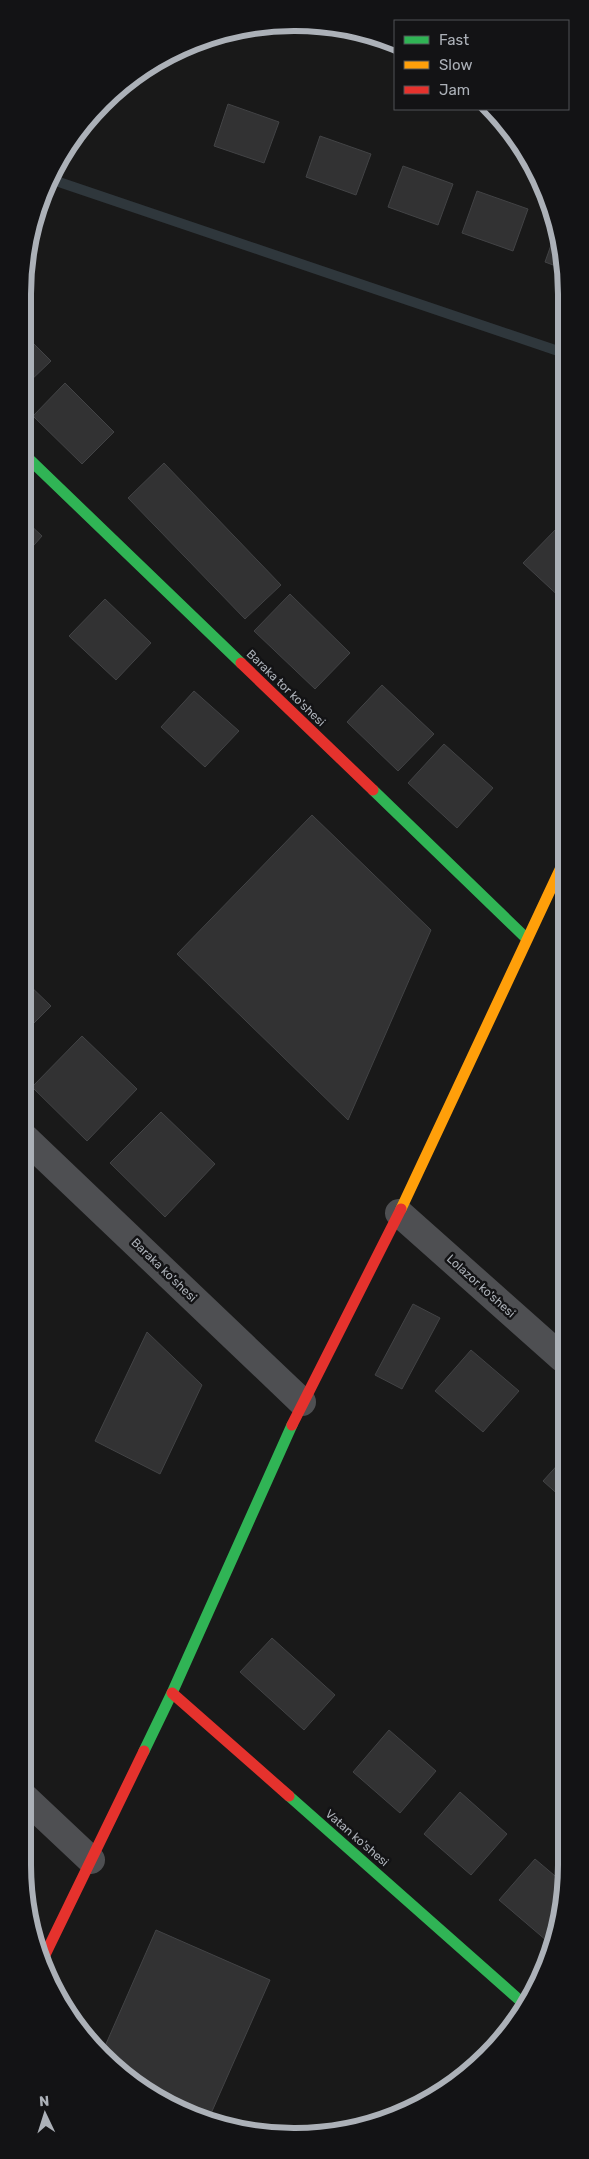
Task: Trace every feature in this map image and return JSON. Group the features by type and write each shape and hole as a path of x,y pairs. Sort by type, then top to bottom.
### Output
{"street":[{"name":"Baraka tor ko'shesi","path":"31,460 526,938"},
{"path":"46,1952 172,1693 302,1402 399,1213 558,873"},
{"name":"Baraka ko'shesi","path":"31,1144 302,1402"},
{"name":"Lolazor ko'shesi","path":"399,1213 558,1354"},
{"name":"Vatan ko'shesi","path":"172,1693 520,2000"},
{"path":"31,1804 91,1860"}],"building":[{"path":"228,104 279,122 264,163 214,146"},
{"path":"320,136 371,154 356,195 306,177"},
{"path":"403,166 453,184 438,225 388,207"},
{"path":"477,191 528,209 513,251 462,233"},
{"path":"552,241 556,266 545,262"},
{"path":"31,341 51,361 31,380"},
{"path":"65,383 114,432 82,464 33,416"},
{"path":"164,463 281,585 245,619 128,498"},
{"path":"31,526 42,536 31,548"},
{"path":"558,527 558,595 523,563"},
{"path":"290,594 350,653 315,689 254,631"},
{"path":"105,599 151,643 116,680 69,636"},
{"path":"382,685 434,734 398,771 347,722"},
{"path":"194,691 239,731 205,767 161,727"},
{"path":"444,744 493,788 457,828 408,783"},
{"path":"312,815 431,930 348,1120 177,954"},
{"path":"31,987 51,1006 31,1026"},
{"path":"82,1036 137,1089 87,1141 32,1087"},
{"path":"161,1112 215,1164 165,1217 110,1163"},
{"path":"413,1304 440,1318 402,1389 375,1375"},
{"path":"147,1332 202,1385 160,1474 95,1441"},
{"path":"471,1350 519,1391 483,1432 435,1391"},
{"path":"558,1464 558,1494 543,1481"},
{"path":"272,1638 335,1695 304,1730 240,1672"},
{"path":"389,1730 436,1771 400,1813 353,1772"},
{"path":"460,1792 507,1834 471,1875 424,1834"},
{"path":"535,1859 557,1878 553,1916 547,1941 499,1900"},
{"path":"156,1930 270,1980 211,2114 178,2101 148,2083 105,2047"}],"waterway":[{"path":"57,181 558,351"}],"traffic: fast":[{"path":"31,461 241,663"},
{"path":"373,790 526,938"},
{"path":"144,1751 172,1693 292,1425"},
{"path":"289,1796 520,2000"}],"traffic: slow":[{"path":"401,1209 558,874"}],"traffic: jam":[{"path":"241,663 373,790"},
{"path":"292,1425 401,1209"},
{"path":"172,1693 289,1796"},
{"path":"46,1952 144,1751"}]}
